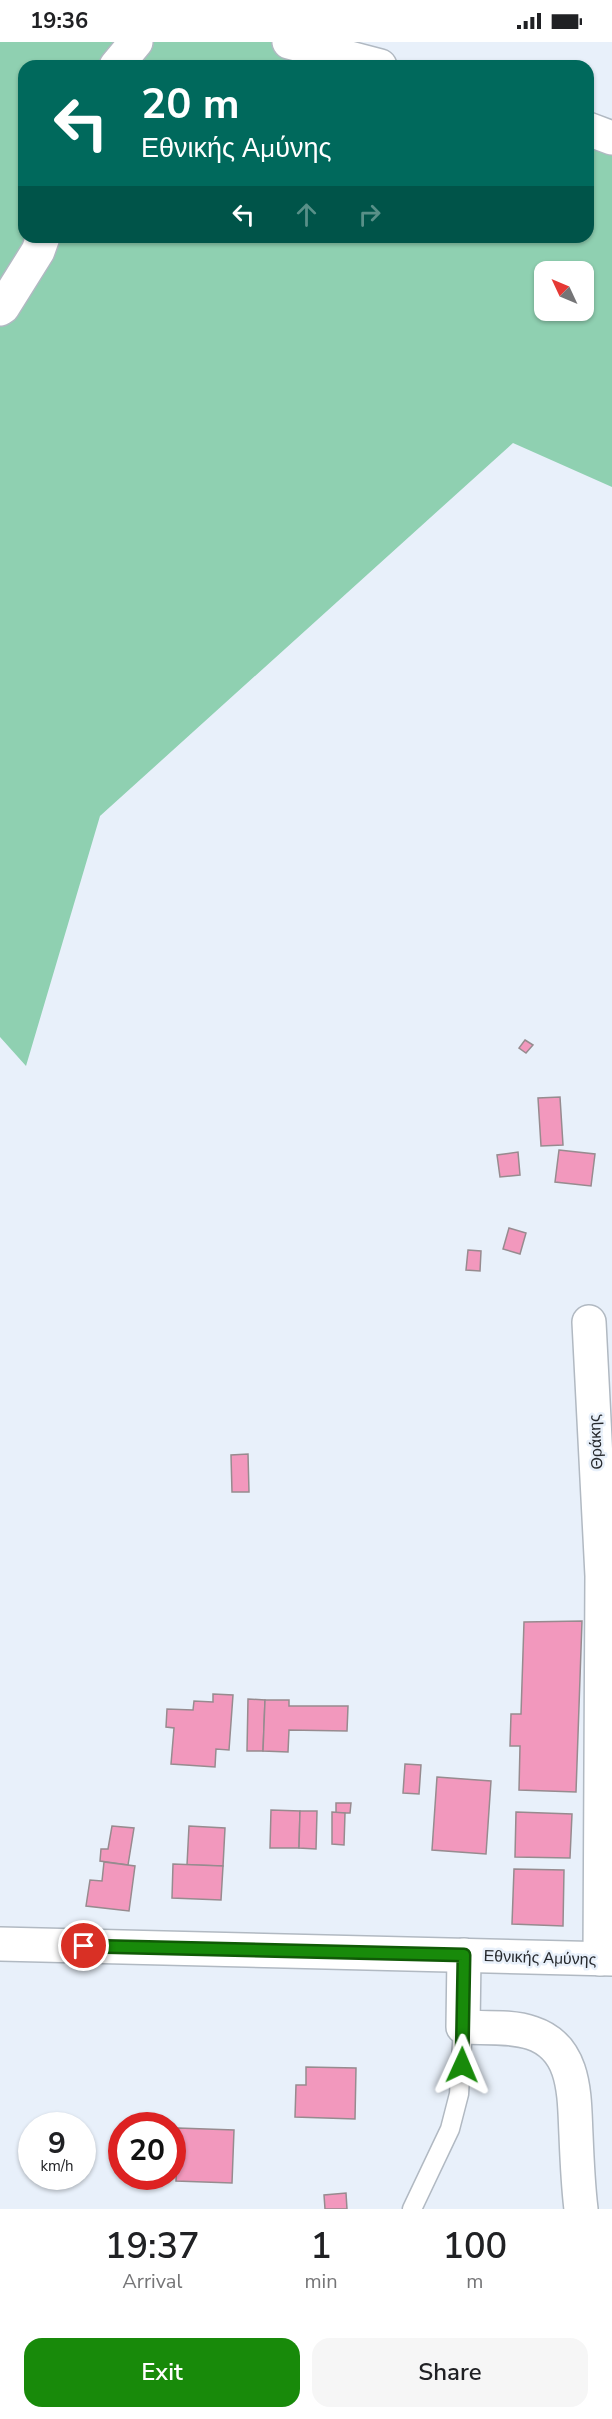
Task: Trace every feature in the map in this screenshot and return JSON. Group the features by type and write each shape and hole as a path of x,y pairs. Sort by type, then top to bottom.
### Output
{"street":[{"path":"121,60 136,42"},
{"path":"289,42 357,60"},
{"path":"594,131 612,138"},
{"path":"0,309 41,243"},
{"name":"Θράκης","path":"589,1322 602,1576 606,1959"},
{"name":"Εθνικής Αμύνης","path":"0,1944 606,1959"},
{"path":"464,1955 463,2027 522,2030 533,2033 556,2049 572,2077 581,2209"}],"lane":[{"path":"412,2209 450,2129 459,2094 463,2027"}],"green space":[{"path":"0,42 289,42 357,60 18,60 18,243 594,243 594,131 612,138 612,487 513,443 100,816 26,1066 0,1037"}],"building":[{"path":"525,1040 533,1045 526,1053 519,1048"},
{"path":"560,1097 563,1145 541,1146 538,1098"},
{"path":"559,1150 595,1154 591,1186 555,1182"},
{"path":"518,1152 520,1175 500,1177 497,1155"},
{"path":"509,1228 526,1233 520,1254 503,1249"},
{"path":"468,1250 481,1251 480,1271 466,1270"},
{"path":"248,1454 249,1492 232,1492 231,1455"},
{"path":"582,1621 576,1792 519,1790 520,1746 510,1746 511,1714 521,1714 524,1622"},
{"path":"213,1694 233,1695 229,1750 216,1749 215,1767 171,1764 174,1728 166,1727 167,1709 193,1710 194,1701 213,1702"},
{"path":"248,1699 265,1700 263,1751 247,1751"},
{"path":"265,1700 289,1700 289,1706 348,1706 347,1731 289,1730 288,1752 263,1751"},
{"path":"405,1764 421,1765 419,1794 403,1793"},
{"path":"437,1777 491,1781 486,1854 432,1850"},
{"path":"336,1803 351,1803 350,1813 336,1813"},
{"path":"271,1810 300,1811 299,1848 270,1848"},
{"path":"300,1811 317,1811 316,1849 299,1848"},
{"path":"332,1812 345,1813 344,1845 332,1844"},
{"path":"516,1812 572,1814 570,1858 515,1857"},
{"path":"112,1826 134,1828 128,1865 100,1861 101,1849 108,1849"},
{"path":"189,1826 225,1828 223,1866 187,1865"},
{"path":"104,1862 135,1866 129,1911 86,1906 90,1880 102,1881"},
{"path":"173,1864 223,1866 221,1900 172,1898"},
{"path":"514,1869 564,1870 563,1926 512,1924"},
{"path":"306,2067 356,2068 355,2119 295,2117 296,2085 306,2085"},
{"path":"186,2128 234,2130 232,2183 186,2181"},
{"path":"346,2193 347,2209 325,2209 324,2195"}],"route":[{"path":"84,1946 464,1955 462,2065"}]}
